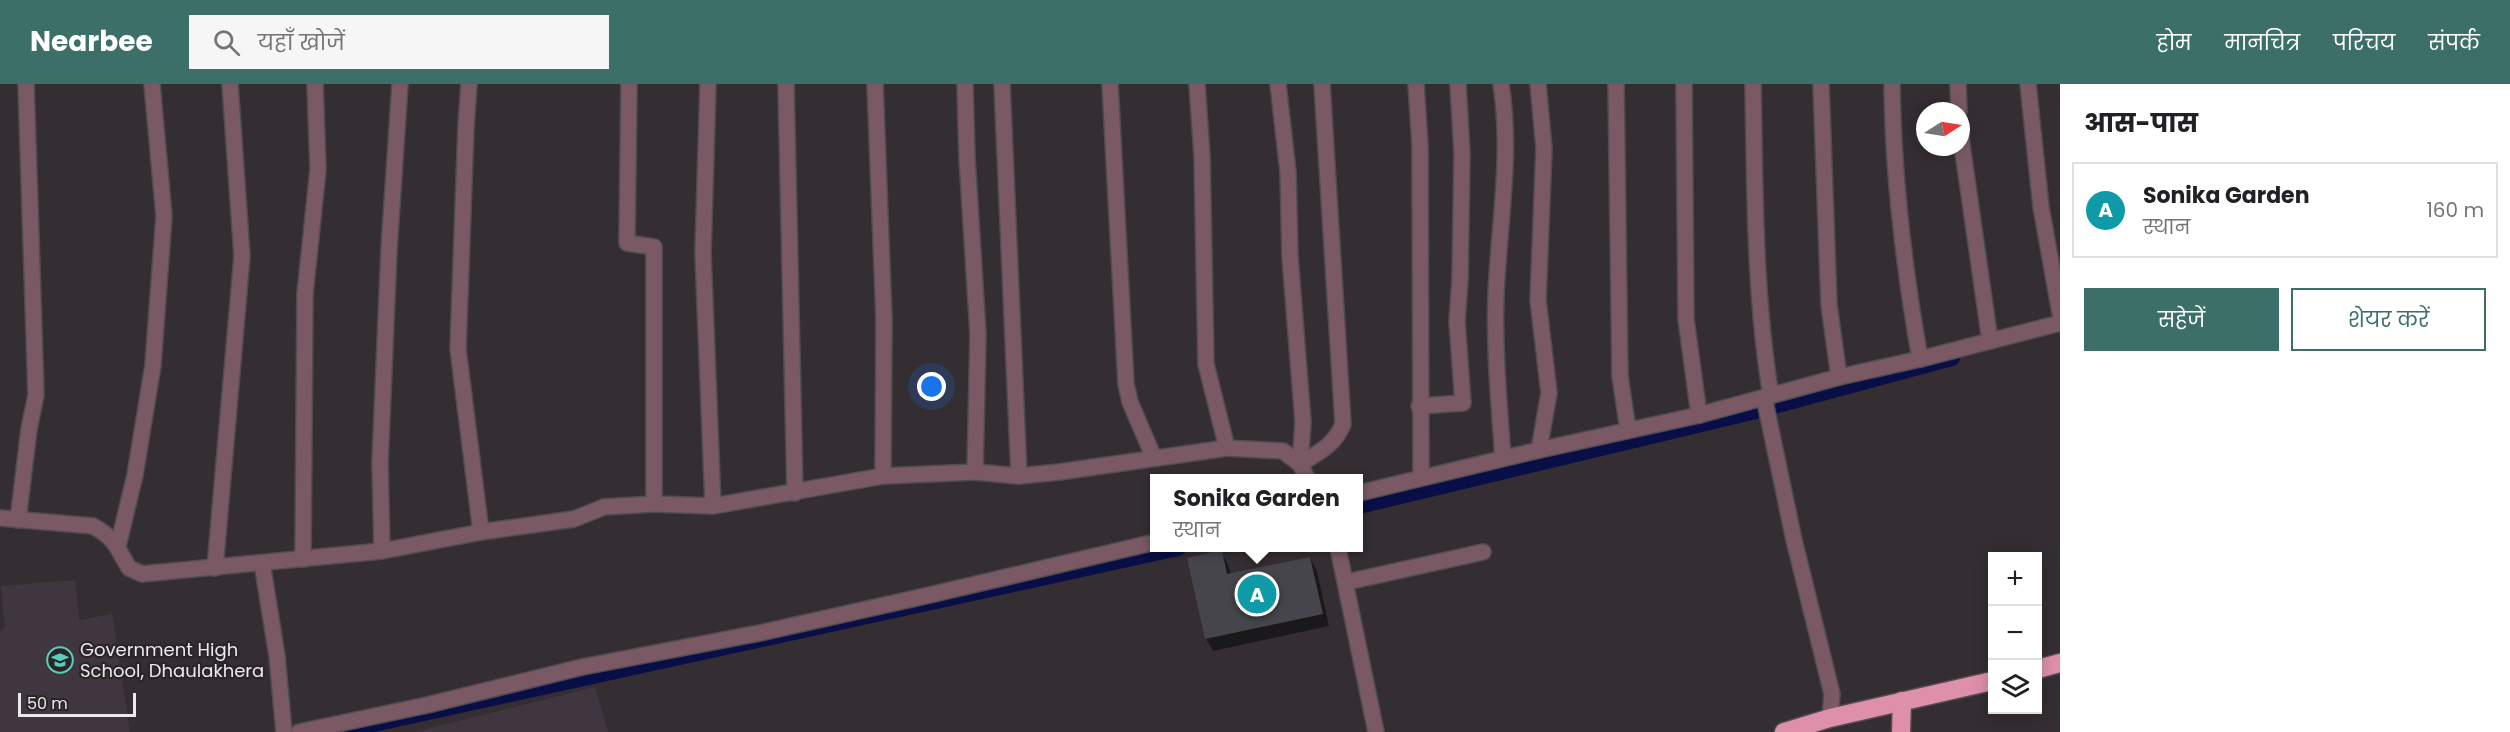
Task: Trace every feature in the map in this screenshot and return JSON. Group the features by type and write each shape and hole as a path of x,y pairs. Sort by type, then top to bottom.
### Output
{"highway":[{"path":"2042,668 2060,663"},
{"path":"1784,732 1830,718 1988,682"},
{"path":"1901,732 1902,701"}],"street":[{"path":"18,519 29,429 36,395 26,84"},
{"path":"118,546 135,475 153,365 164,216 152,84"},
{"path":"214,568 242,256 230,84"},
{"path":"303,559 304,294 318,169 315,84"},
{"path":"382,551 380,463 399,84"},
{"path":"469,84 465,126 458,349 481,532"},
{"path":"629,84 627,243 654,247 654,504"},
{"path":"708,84 703,253 713,506"},
{"path":"786,84 795,493"},
{"path":"875,84 884,320 883,476"},
{"path":"965,84 967,158 978,334 975,472"},
{"path":"1002,84 1019,476"},
{"path":"1110,84 1126,384 1130,402 1154,458"},
{"path":"1197,84 1202,156 1206,364 1227,448"},
{"path":"1278,84 1288,172 1290,257 1303,422 1300,464"},
{"path":"1300,464 1338,437 1343,424 1322,84"},
{"path":"1416,84 1420,145 1421,477"},
{"path":"1419,406 1463,403 1456,321 1460,280 1462,153 1458,84"},
{"path":"1501,84 1506,133 1505,189 1496,293 1496,364 1503,458"},
{"path":"1538,84 1544,148 1538,300 1548,393 1539,450"},
{"path":"1616,84 1620,376 1628,430"},
{"path":"1684,84 1686,319 1700,415"},
{"path":"1753,84 1755,204 1767,402 1794,540 1832,694 1830,718"},
{"path":"1821,84 1829,305 1839,377"},
{"path":"1892,84 1892,121 1905,277 1920,359"},
{"path":"1958,84 1959,102"},
{"path":"2028,84 2041,207 2060,313"},
{"path":"1964,156 1990,341"},
{"path":"1363,492 1628,430 1767,402 1839,377 2060,323"},
{"path":"0,518 93,526 106,533 118,546 129,568 142,574 382,551 481,532 574,519 604,507 654,504 713,506 883,476 975,472 1019,476 1227,448 1283,451 1300,464 1305,474"},
{"path":"298,732 427,705 582,667 764,632 1150,543"},
{"path":"1339,552 1376,732"},
{"path":"1347,582 1483,552"},
{"path":"262,563 277,656 284,732"}],"shaded area":[{"name":"Government High School, Dhaulakhera","path":"75,580 79,620 112,614 130,732 0,732 0,632 5,626 1,586"},
{"path":"595,687 608,732 414,732"}],"building":[{"path":"1222,552 1227,574 1310,557 1323,614 1205,639 1187,558"}],"waterway":[{"path":"1363,505 1756,411 1952,358"},
{"path":"337,732 1160,552"}],"place":[{"name":"Sonika Garden","path":"1257,594"},
{"name":"Government High School, Dhaulakhera","path":"60,660"}]}
